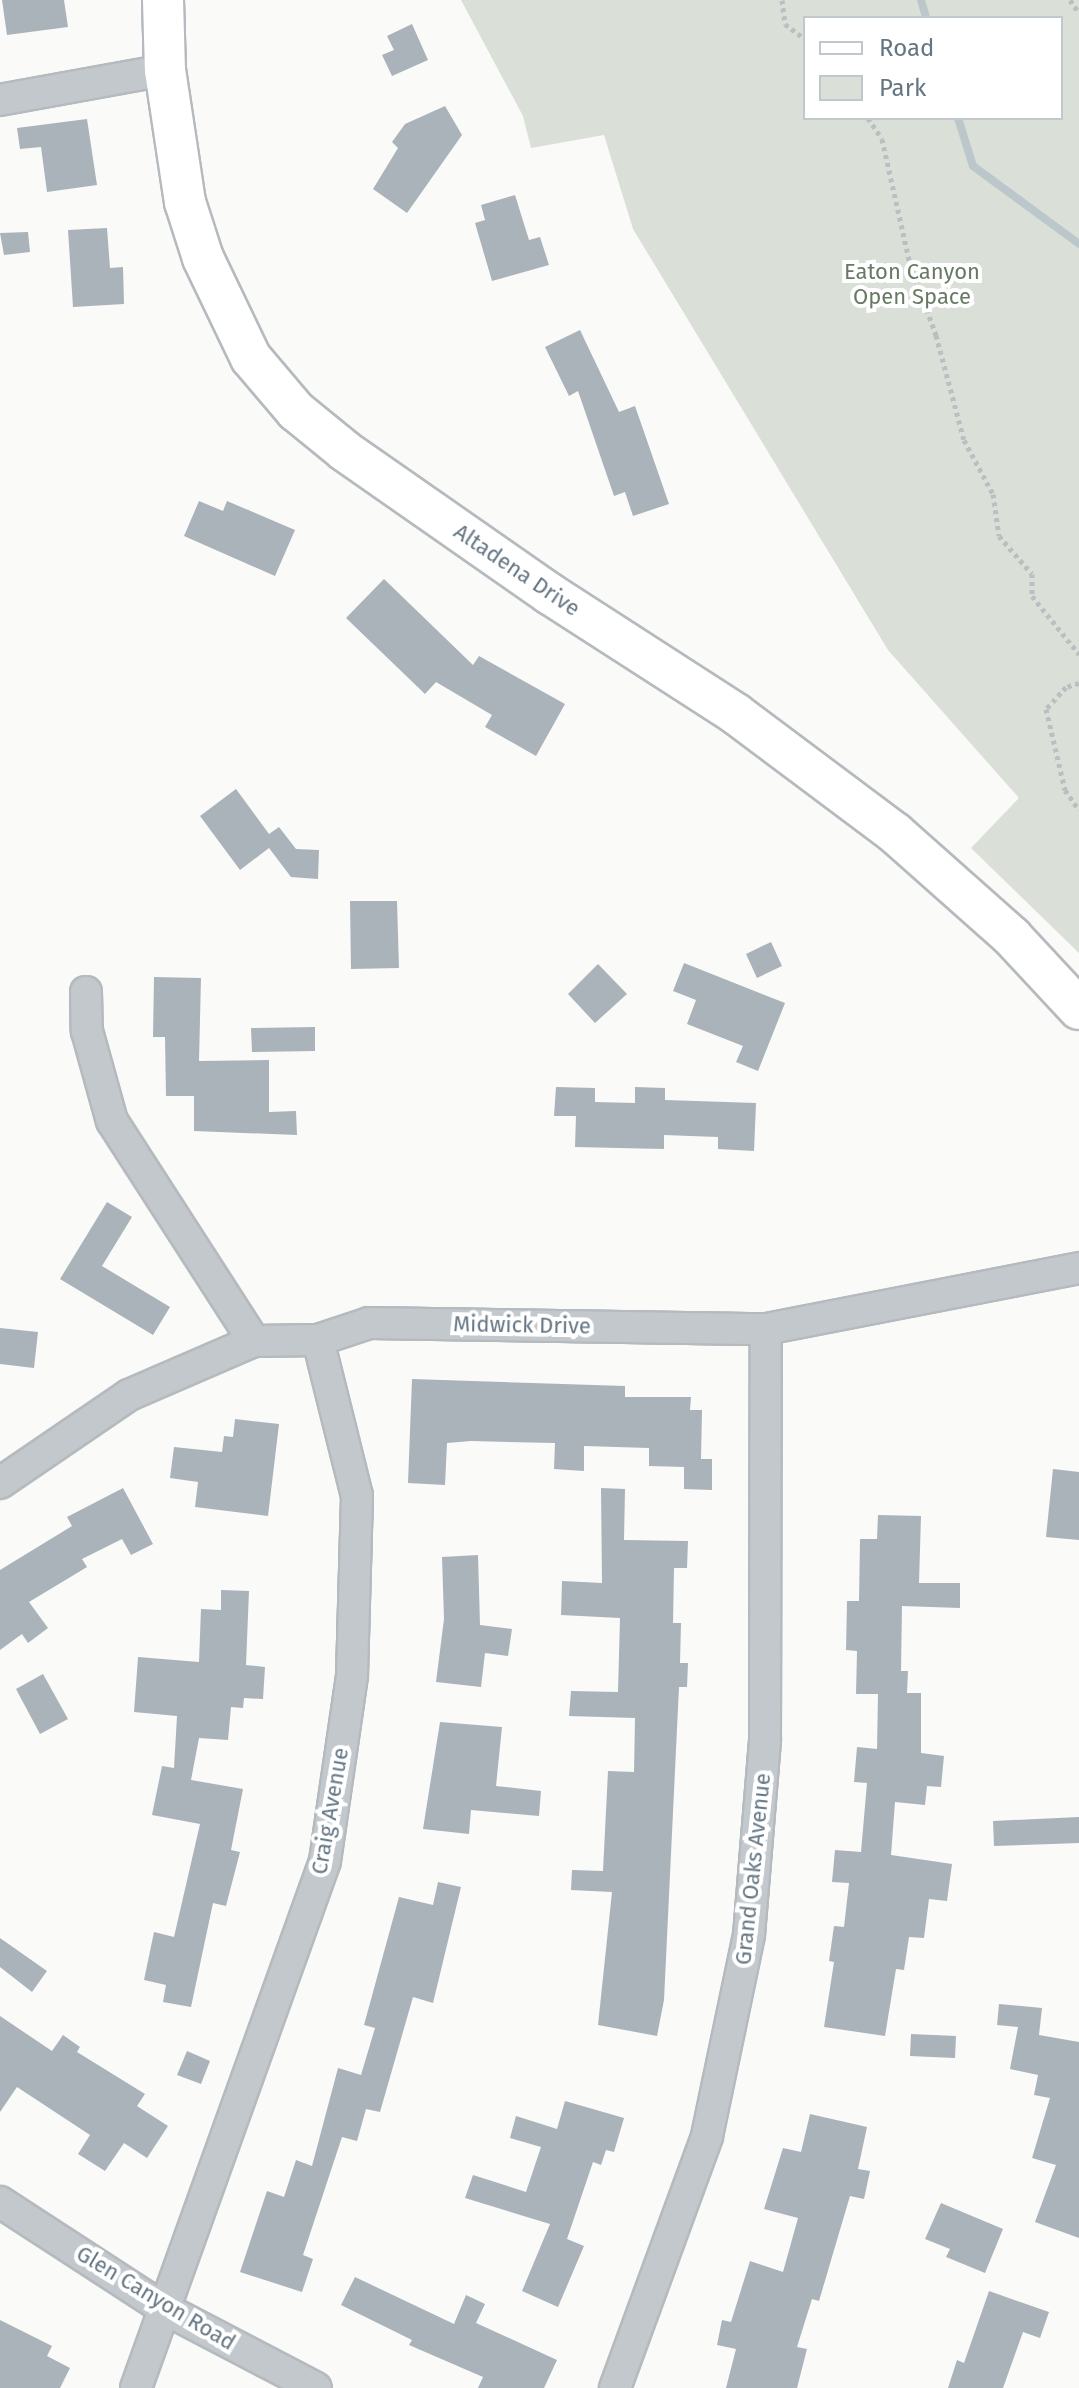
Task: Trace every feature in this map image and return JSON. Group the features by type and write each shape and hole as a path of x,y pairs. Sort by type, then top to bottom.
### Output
{"main road":[{"name":"Altadena Drive","path":"163,0 165,70 182,189 203,258 251,358 296,411 345,451 550,594 736,714 895,833 1012,937 1079,1009"}],"street":[{"path":"0,100 165,70"},
{"path":"86,992 87,1031 112,1121 254,1341"},
{"name":"Midwick Drive","path":"0,1483 129,1395 254,1341 318,1340 369,1323 766,1329 1079,1268"},
{"name":"Grand Oaks Avenue","path":"615,2388 707,2136 749,1935 765,1739 766,1329"},
{"name":"Craig Avenue","path":"136,2388 325,1861 352,1675 357,1496 318,1340"},
{"name":"Glen Canyon Road","path":"0,2202 165,2309 316,2388"}],"path":[{"path":"782,0 785,24 803,38"},
{"path":"1070,0 1079,13"},
{"path":"869,120 882,139 910,264 936,335 964,440 993,494 999,536 1032,574 1032,596 1079,654"},
{"path":"1079,683 1066,687 1046,709 1065,790 1079,810"}],"green space":[{"name":"Eaton Canyon Open Space","path":"461,0 1079,0 1079,953 971,848 1019,798 888,650 633,229 604,135 531,148 523,116"}],"building":[{"path":"2,0 64,0 68,27 7,35"},
{"path":"412,24 428,60 392,76 382,55 394,50 387,36"},
{"path":"445,106 462,135 407,213 373,189 398,148 392,142 405,124"},
{"path":"87,119 97,185 47,192 41,147 20,149 17,128"},
{"path":"515,195 529,240 540,237 549,265 492,281 475,223 485,220 481,205"},
{"path":"107,228 110,268 123,267 124,304 73,307 68,230"},
{"path":"28,232 30,252 4,255 0,233"},
{"path":"580,330 619,412 635,406 669,504 633,516 625,492 614,496 578,391 569,396 545,347"},
{"path":"199,501 223,511 227,501 295,530 275,576 184,536"},
{"path":"384,579 473,665 479,656 565,704 536,756 485,727 492,715 436,682 425,694 346,618"},
{"path":"236,789 269,834 279,827 296,849 319,850 318,879 291,877 269,848 240,870 200,816"},
{"path":"350,901 397,901 399,968 351,969"},
{"path":"771,942 782,966 757,978 746,954"},
{"path":"684,963 785,1003 758,1071 736,1062 743,1046 687,1024 696,1000 673,991"},
{"path":"598,964 627,994 595,1023 568,994"},
{"path":"154,977 201,978 199,1061 269,1060 269,1112 296,1111 297,1135 194,1131 194,1096 166,1096 165,1037 153,1037"},
{"path":"315,1027 315,1051 252,1052 251,1028"},
{"path":"556,1087 595,1088 595,1102 635,1103 635,1087 665,1088 665,1100 756,1103 754,1151 718,1149 718,1137 664,1135 664,1149 575,1147 576,1116 554,1116"},
{"path":"107,1202 132,1217 102,1266 170,1307 153,1335 60,1279"},
{"path":"0,1328 38,1332 34,1368 0,1364"},
{"path":"412,1379 625,1386 625,1397 691,1397 690,1410 702,1410 701,1459 712,1459 712,1490 684,1489 684,1467 649,1466 649,1448 584,1446 584,1471 554,1469 555,1443 471,1441 447,1443 445,1485 408,1483"},
{"path":"235,1419 279,1424 268,1516 195,1507 198,1482 170,1478 174,1447 222,1452 224,1436 233,1437"},
{"path":"1053,1469 1079,1472 1079,1540 1046,1537"},
{"path":"123,1488 153,1544 131,1555 122,1539 82,1559 87,1567 29,1602 48,1628 28,1643 22,1634 0,1650 0,1570 72,1526 67,1517"},
{"path":"601,1488 625,1489 624,1540 688,1541 687,1568 674,1568 673,1623 681,1623 680,1663 688,1663 687,1687 679,1687 664,2000 657,2036 598,2025 612,1892 571,1890 572,1870 603,1871 608,1771 634,1772 635,1718 569,1716 571,1691 618,1692 620,1618 561,1615 562,1581 602,1583"},
{"path":"878,1515 921,1516 919,1583 960,1583 960,1608 902,1606 901,1671 908,1671 907,1693 921,1693 921,1753 944,1756 941,1787 927,1786 925,1805 895,1802 891,1855 952,1864 947,1901 929,1899 924,1938 909,1937 904,1970 896,1969 885,2036 824,2027 834,1962 829,1961 834,1926 844,1927 849,1883 832,1882 835,1850 861,1852 867,1783 854,1782 857,1747 877,1749 878,1694 856,1694 857,1651 846,1650 847,1601 859,1601 860,1539 877,1539"},
{"path":"478,1555 480,1625 512,1629 508,1656 485,1653 481,1687 436,1682 444,1619 442,1557"},
{"path":"221,1590 249,1591 246,1665 265,1667 263,1699 244,1698 243,1708 231,1707 228,1740 199,1738 191,1780 243,1789 231,1850 240,1852 226,1906 213,1903 191,2007 163,2002 166,1985 144,1980 154,1932 174,1937 200,1824 152,1815 162,1766 174,1768 177,1716 134,1712 138,1657 199,1662 201,1609 221,1610"},
{"path":"43,1674 68,1719 40,1734 16,1689"},
{"path":"440,1722 502,1727 496,1786 541,1791 539,1816 471,1810 469,1834 423,1829"},
{"path":"1079,1817 1079,1843 994,1846 993,1821"},
{"path":"438,1882 461,1887 433,2003 413,1997 380,2112 366,2109 357,2141 342,2137 303,2255 313,2259 302,2292 240,2272 267,2191 284,2197 296,2160 312,2166 338,2068 361,2075 375,2028 364,2025 399,1897 433,1905"},
{"path":"0,1938 47,1971 32,1992 0,1967"},
{"path":"999,2004 1042,2008 1039,2035 1079,2042 1079,2238 1035,2222 1056,2165 1032,2158 1050,2098 1034,2095 1038,2075 1010,2069 1018,2027 997,2025"},
{"path":"0,2016 52,2051 63,2035 80,2047 77,2052 145,2094 137,2106 168,2126 147,2158 124,2143 105,2171 78,2154 90,2135 17,2087 0,2112"},
{"path":"911,2034 956,2036 955,2058 910,2056"},
{"path":"187,2051 210,2061 201,2084 177,2075"},
{"path":"565,2101 624,2118 614,2152 606,2150 601,2165 593,2162 567,2239 584,2246 558,2307 522,2291 550,2224 465,2198 473,2175 526,2192 541,2147 510,2138 516,2116 557,2129"},
{"path":"810,2114 867,2127 858,2169 870,2171 864,2199 850,2196 819,2301 812,2299 797,2347 807,2349 797,2388 726,2388 736,2349 717,2345 722,2320 731,2322 750,2261 783,2272 798,2218 764,2209 783,2148 801,2152"},
{"path":"941,2203 1003,2229 985,2273 946,2257 950,2249 925,2239"},
{"path":"355,2277 454,2324 466,2295 485,2304 476,2323 557,2360 544,2388 478,2388 483,2377 409,2345 412,2340 341,2305"},
{"path":"989,2291 1049,2312 1040,2338 1023,2332 1003,2388 948,2388 957,2360 964,2363"},
{"path":"0,2320 52,2346 47,2356 70,2368 60,2388 0,2388"}],"waterway":[{"path":"921,0 925,16"},
{"path":"959,120 973,166 1079,244"}]}
